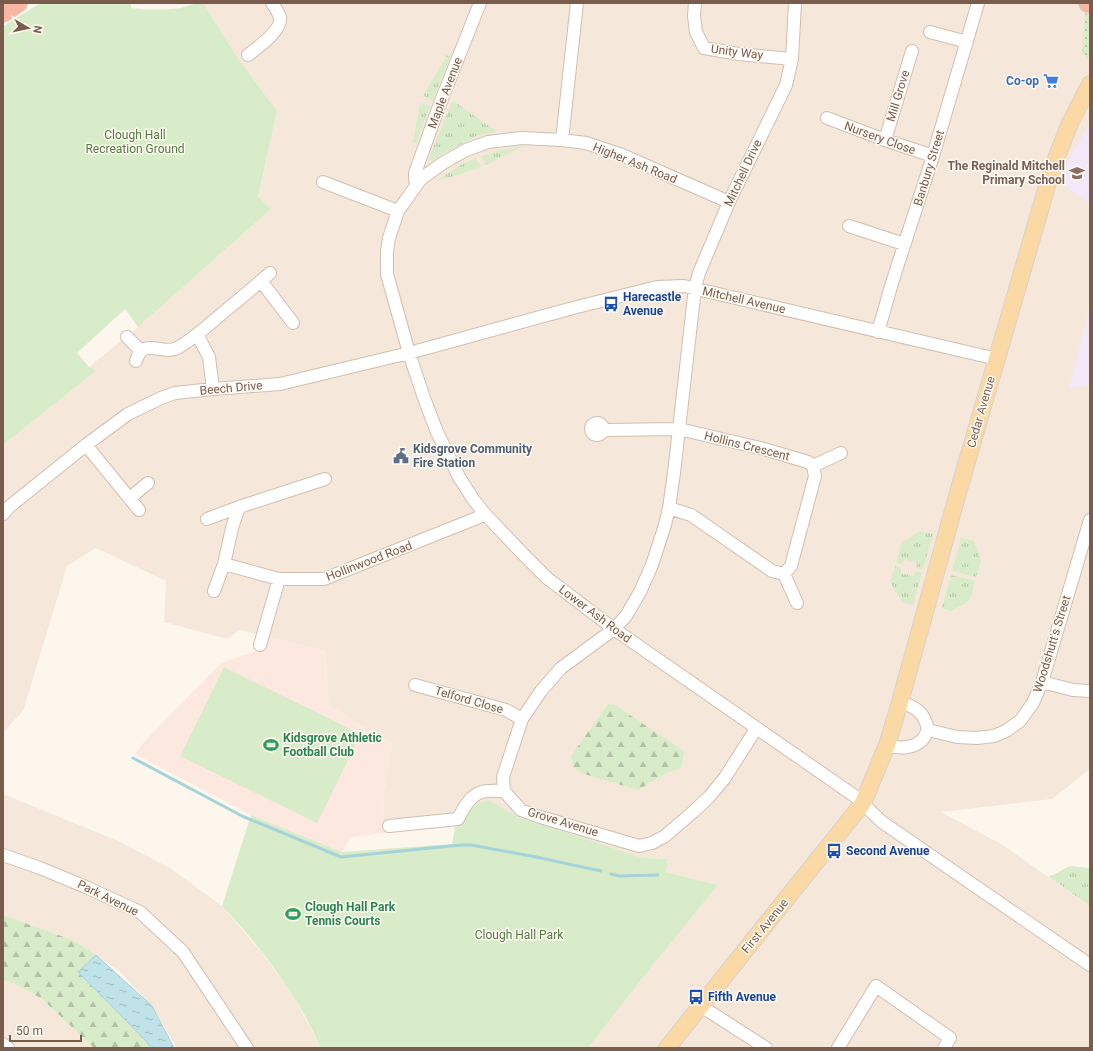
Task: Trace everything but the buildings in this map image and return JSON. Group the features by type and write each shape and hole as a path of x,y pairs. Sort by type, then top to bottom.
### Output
{"highway":[{"path":"3,12 18,3"}],"main road":[{"name":"Cedar Avenue","path":"863,803 887,745 900,702 946,533 1052,169 1070,124 1090,84"},
{"name":"First Avenue","path":"667,1048 863,803"}],"street":[{"path":"250,48 271,36 280,24 280,18 272,3"},
{"name":"Maple Avenue","path":"418,183 415,180 415,174 419,161 480,3"},
{"path":"562,140 577,3"},
{"name":"Unity Way","path":"695,3 694,16 696,32 704,48 739,54 792,59"},
{"name":"Mitchell Drive","path":"695,288 699,273 729,202 786,85 792,59 795,3"},
{"name":"Banbury Street","path":"878,332 904,244 933,156 978,3"},
{"path":"930,32 967,42"},
{"name":"Mill Grove","path":"884,140 912,51"},
{"name":"Nursery Close","path":"827,118 884,140 933,156"},
{"name":"Higher Ash Road","path":"409,353 387,274 387,250 389,238 398,211 422,178 442,163 466,150 488,142 522,138 586,143 622,155 729,202"},
{"path":"323,182 398,211"},
{"path":"849,226 904,244"},
{"path":"127,337 138,356 144,349 153,347 173,350 198,334 270,273"},
{"path":"260,281 293,323"},
{"name":"Mitchell Avenue","path":"491,331 573,308 657,287 684,286 997,360"},
{"path":"389,826 458,820 473,796 483,791 504,791 503,776 522,719 541,691 561,668 614,629 626,616 640,592 652,565 665,525 674,473 695,288"},
{"name":"Beech Drive","path":"3,514 9,507 86,445 128,414 161,398 175,393 280,384 409,353 491,331"},
{"path":"198,334 209,357 213,389"},
{"name":"Lower Ash Road","path":"409,353 437,432 459,477 473,500 547,578 614,629 863,803"},
{"name":"Hollins Crescent","path":"604,430 679,429 764,449 808,462 813,466"},
{"path":"86,445 139,510"},
{"path":"784,574 791,566 815,476 813,466 841,453"},
{"path":"207,519 325,479"},
{"path":"130,498 148,483"},
{"path":"214,591 224,564 232,528 239,507"},
{"path":"668,508 690,515 772,571 784,574"},
{"name":"Hollinwood Road","path":"224,564 279,579 324,579 477,518 484,513"},
{"name":"Woodshutt's Street","path":"928,730 957,737 977,738 994,736 1006,731 1020,721 1033,703 1042,682 1090,520"},
{"path":"784,574 797,603"},
{"path":"260,645 279,579"},
{"path":"1042,682 1073,690 1090,692"},
{"name":"Telford Close","path":"415,685 506,710 522,719"},
{"path":"887,745 903,748 917,744 924,738 928,730 927,722 915,708 900,702"},
{"name":"Grove Avenue","path":"504,791 521,810 537,816 639,846 652,843 665,836 694,812 709,796 724,779 756,728"},
{"path":"863,803 882,822 1090,965"},
{"name":"Park Avenue","path":"3,855 86,887 140,912 183,952 247,1048"},
{"path":"838,1048 876,986 950,1038 944,1048"},
{"path":"700,1006 766,1048"},
{"path":"3,1044 8,1048"}],"shaded area":[{"path":"203,3 1090,3 1090,769 1052,799 941,812 1001,844 1090,906 1090,1048 588,1048 718,885 666,872 668,859 643,858 520,818 489,800 473,806 461,826 383,833 384,788 392,743 329,706 325,651 240,630 227,639 164,622 166,581 96,548 67,566 23,711 3,732 3,445 96,371 89,367 138,327 271,209 258,198 277,111 237,57"},
{"name":"The Reginald Mitchell Primary School","path":"1090,123 1090,203 1061,184 1067,162"},
{"path":"1090,306 1090,385 1069,388"},
{"path":"268,637 325,651 329,706 392,743 384,788 383,833 351,837 342,852 251,815 135,754 145,741 221,663 265,648"},
{"path":"3,794 116,840 170,868 222,906 262,953 287,987 321,1048 177,1048 152,1006 119,971 75,941 3,915"},
{"path":"3,980 13,983 42,999 94,1048 3,1048"}],"green space":[{"name":"Clough Hall Recreation Ground","path":"41,3 130,3 132,8 156,10 181,8 203,3 237,57 277,111 258,197 271,209 138,327 125,309 77,353 89,367 96,371 3,445 3,26"},
{"path":"1085,13 1090,16 1090,55 1088,58 1082,54"},
{"path":"447,55 450,57 433,100 423,96"},
{"path":"452,102 455,102 497,132 476,136 432,161 429,158"},
{"path":"420,103 430,106 416,143 413,143"},
{"path":"523,146 486,165 481,156 501,150"},
{"path":"476,158 481,167 436,181 462,164"},
{"path":"919,531 933,534 923,569 916,568 917,563 905,559 902,564 896,563 901,544"},
{"path":"961,538 974,541 981,561 976,577 952,571"},
{"path":"895,566 901,567 901,573 914,576 915,571 922,573 913,605 903,603 890,582"},
{"path":"951,575 975,581 970,600 951,611 942,608"},
{"name":"Kidsgrove Athletic Football Club","path":"224,667 361,734 317,823 180,756"},
{"path":"608,704 615,705 684,751 682,767 668,772 638,790 581,773 573,767 571,756"},
{"name":"Clough Hall Park","path":"489,800 520,818 643,858 668,859 666,872 718,885 588,1048 321,1048 303,1012 280,976 252,940 222,906 251,815 342,852 452,844 455,827 461,826 474,806 483,801"},
{"path":"1070,866 1090,868 1090,906 1049,877"},
{"path":"3,915 75,941 96,955 78,972 145,1040 151,1048 94,1048 42,999 13,983 3,980"}],"water":[{"path":"96,955 152,1006 174,1048 151,1048 145,1040 78,972"}],"waterway":[{"path":"133,758 242,816 341,857 471,845 601,871"},
{"path":"611,874 619,876 658,875"}],"place":[{"name":"Co-op","path":"1051,81"},
{"name":"The Reginald Mitchell Primary School","path":"1077,173"},
{"name":"Harecastle Avenue","path":"611,304"},
{"name":"Kidsgrove Community Fire Station","path":"401,456"},
{"name":"Kidsgrove Athletic Football Club","path":"271,745"},
{"name":"Second Avenue","path":"834,851"},
{"name":"Clough Hall Park Tennis Courts","path":"293,914"},
{"name":"Fifth Avenue","path":"696,997"}]}
